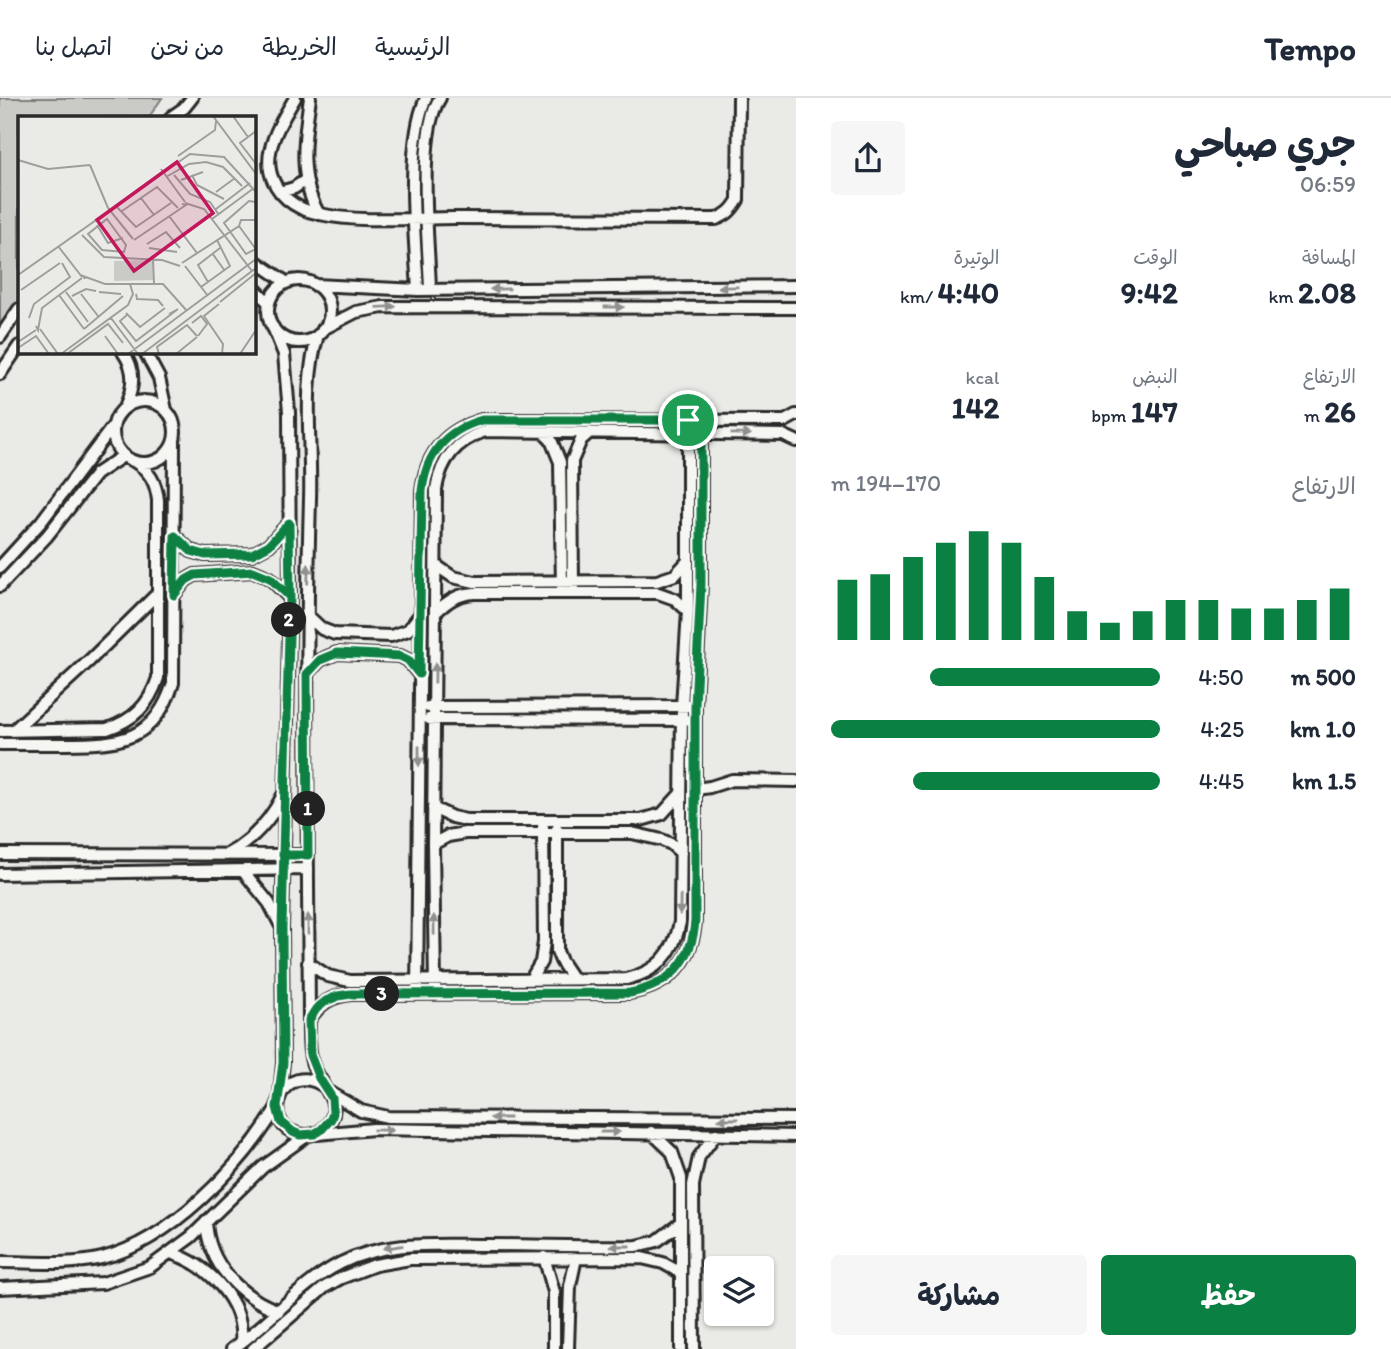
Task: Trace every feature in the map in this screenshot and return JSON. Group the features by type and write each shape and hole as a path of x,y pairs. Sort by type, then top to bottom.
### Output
{"street":[{"path":"172,116 192,98"},
{"path":"295,98 271,141 269,162 272,177 280,192 300,207 320,214 414,219 716,219 725,216 738,200 740,98"},
{"path":"310,98 304,160 310,199 320,214"},
{"path":"418,290 414,219 415,134 426,98"},
{"path":"430,290 426,135 435,105 440,98"},
{"path":"287,110 307,118"},
{"path":"280,192 294,188 306,180"},
{"path":"256,261 286,282"},
{"path":"796,286 418,290 316,285 301,280 286,282 275,290 269,303 268,315 284,354 288,382 290,597 282,928 284,1052 278,1101 278,1115 286,1128 300,1135 374,1129 796,1136"},
{"path":"0,1288 103,1283 135,1273 172,1253 263,1167 327,1126 333,1113 334,1105 313,1067 309,1020 306,614 310,383 312,357 327,323 330,309 326,295 316,285"},
{"path":"256,290 269,303"},
{"path":"273,327 278,334 294,341 302,341 356,312 383,307 796,307"},
{"path":"0,337 18,310"},
{"path":"0,374 18,347"},
{"path":"0,568 41,522 125,407 133,384 133,373 130,361 125,354"},
{"path":"0,744 110,743 125,739 151,723 169,698 173,683 174,422 166,410 159,378 146,354"},
{"path":"125,407 146,401 154,402 166,410"},
{"path":"417,994 419,616 423,477 435,450 455,430 482,420 785,421 796,415"},
{"path":"309,963 327,976 338,980 626,979 646,973 663,960 677,936 680,922 681,720 688,611 688,420"},
{"path":"309,1020 316,1009 338,996 630,993 653,987 671,975 689,951 695,921 695,706 701,584 701,420"},
{"path":"113,426 114,442 123,456 135,462 143,464 159,460 166,455 174,442"},
{"path":"435,994 433,808 436,489 438,475 451,452 472,435 485,431 783,435 796,441"},
{"path":"543,432 551,440 560,462 568,587"},
{"path":"568,587 572,461 575,450 590,432"},
{"path":"0,586 47,536 96,474 113,460 123,456"},
{"path":"0,731 107,729 134,716 149,699 158,678 157,491 149,474 135,462"},
{"path":"175,536 191,551 205,555 252,554 269,545 289,523"},
{"path":"436,612 453,598 463,594 657,581 675,575 688,561"},
{"path":"437,566 453,577 475,582 658,593 675,599 688,611"},
{"path":"174,595 186,580 195,575 253,571 270,578 290,597"},
{"path":"14,730 158,593"},
{"path":"306,614 322,629 335,634 391,636 408,630 419,616"},
{"path":"307,674 320,660 337,653 400,656 408,660 419,674"},
{"path":"419,713 695,706"},
{"path":"435,713 695,720"},
{"path":"696,789 732,780 796,781"},
{"path":"224,856 239,848 260,830 284,792"},
{"path":"433,808 466,820 630,821 652,818 670,807 681,793"},
{"path":"530,979 541,962 544,942 543,820"},
{"path":"557,821 558,951 573,979"},
{"path":"433,844 448,836 465,833 642,834 671,844 680,858 695,862"},
{"path":"0,854 308,855"},
{"path":"0,874 308,869"},
{"path":"243,871 269,903 282,928"},
{"path":"646,973 653,987"},
{"path":"0,1262 86,1261 118,1253 149,1238 177,1219 223,1176 253,1143 291,1082 300,1079 318,1081 361,1111 388,1117 796,1119"},
{"path":"651,1132 672,1152 680,1168 681,1349"},
{"path":"694,1349 693,1185 699,1157 716,1134"},
{"path":"206,1222 209,1244 219,1264 248,1296 279,1311"},
{"path":"237,1346 305,1287 329,1270 355,1257 384,1248 420,1244 638,1246 666,1236 681,1223"},
{"path":"172,1253 200,1268 229,1297 240,1319 237,1346"},
{"path":"544,1257 554,1292 554,1349"},
{"path":"568,1349 570,1286 576,1258"},
{"path":"253,1349 326,1287 374,1265 410,1259 642,1258 663,1263 681,1273"}],"shaded area":[{"path":"0,98 162,98 150,116 18,116 18,304 0,330"}],"route":[{"path":"688,420 482,420 455,430 444,439 435,450 423,477 419,674 408,660 400,656 337,653 320,660 307,674 308,855 283,855 284,792 290,597 278,583 253,571 195,575 186,580 174,595 175,536 191,551 205,555 252,554 269,545 289,523 290,597 287,695 284,792 282,928 283,1063 277,1107 281,1122 293,1132 300,1135 314,1134 327,1126 333,1113 332,1098 313,1067 310,1055 309,1020 316,1009 326,1001 351,994 630,993 659,984 682,964 694,936 695,921 695,706 701,584 701,433 688,433 688,420"}]}
